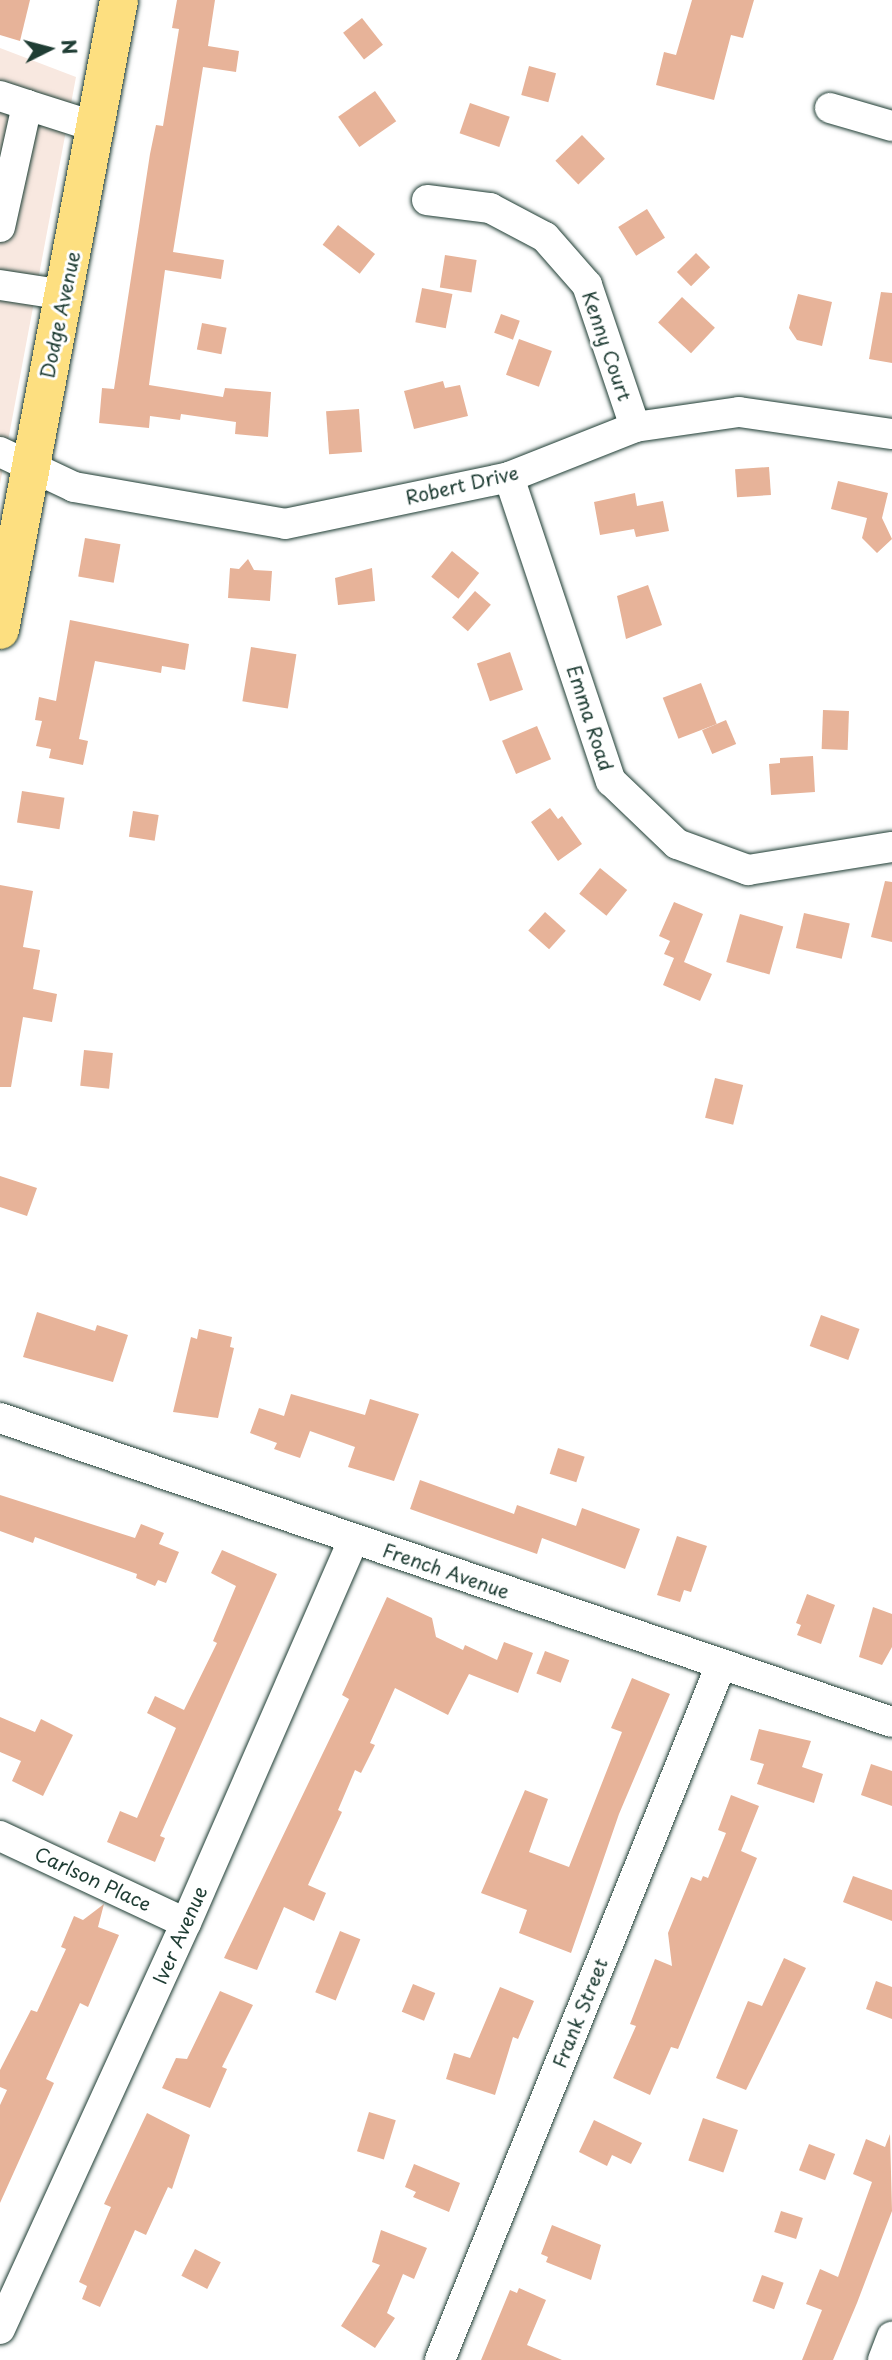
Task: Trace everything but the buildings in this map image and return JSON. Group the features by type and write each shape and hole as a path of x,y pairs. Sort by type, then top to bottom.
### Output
{"main road":[{"name":"Dodge Avenue","path":"0,629 15,461 65,295 119,0"}],"street":[{"path":"0,227 13,101 96,127"},
{"path":"830,107 892,126"},
{"name":"Kenny Court","path":"427,200 490,208 545,237 587,285 635,427"},
{"path":"0,285 65,295"},
{"name":"Robert Drive","path":"15,461 74,487 285,524 509,477 635,427 739,412 892,434"},
{"name":"Emma Road","path":"509,477 611,781 677,844 748,870 892,847"},
{"name":"French Avenue","path":"0,1418 892,1722"},
{"name":"Iver Avenue","path":"0,2329 186,1923 354,1539"},
{"name":"Frank Street","path":"440,2360 721,1665"},
{"name":"Carlson Place","path":"0,1836 186,1923"},
{"path":"883,2360 892,2337"}],"shaded area":[{"path":"0,48 76,77 0,484"}]}
